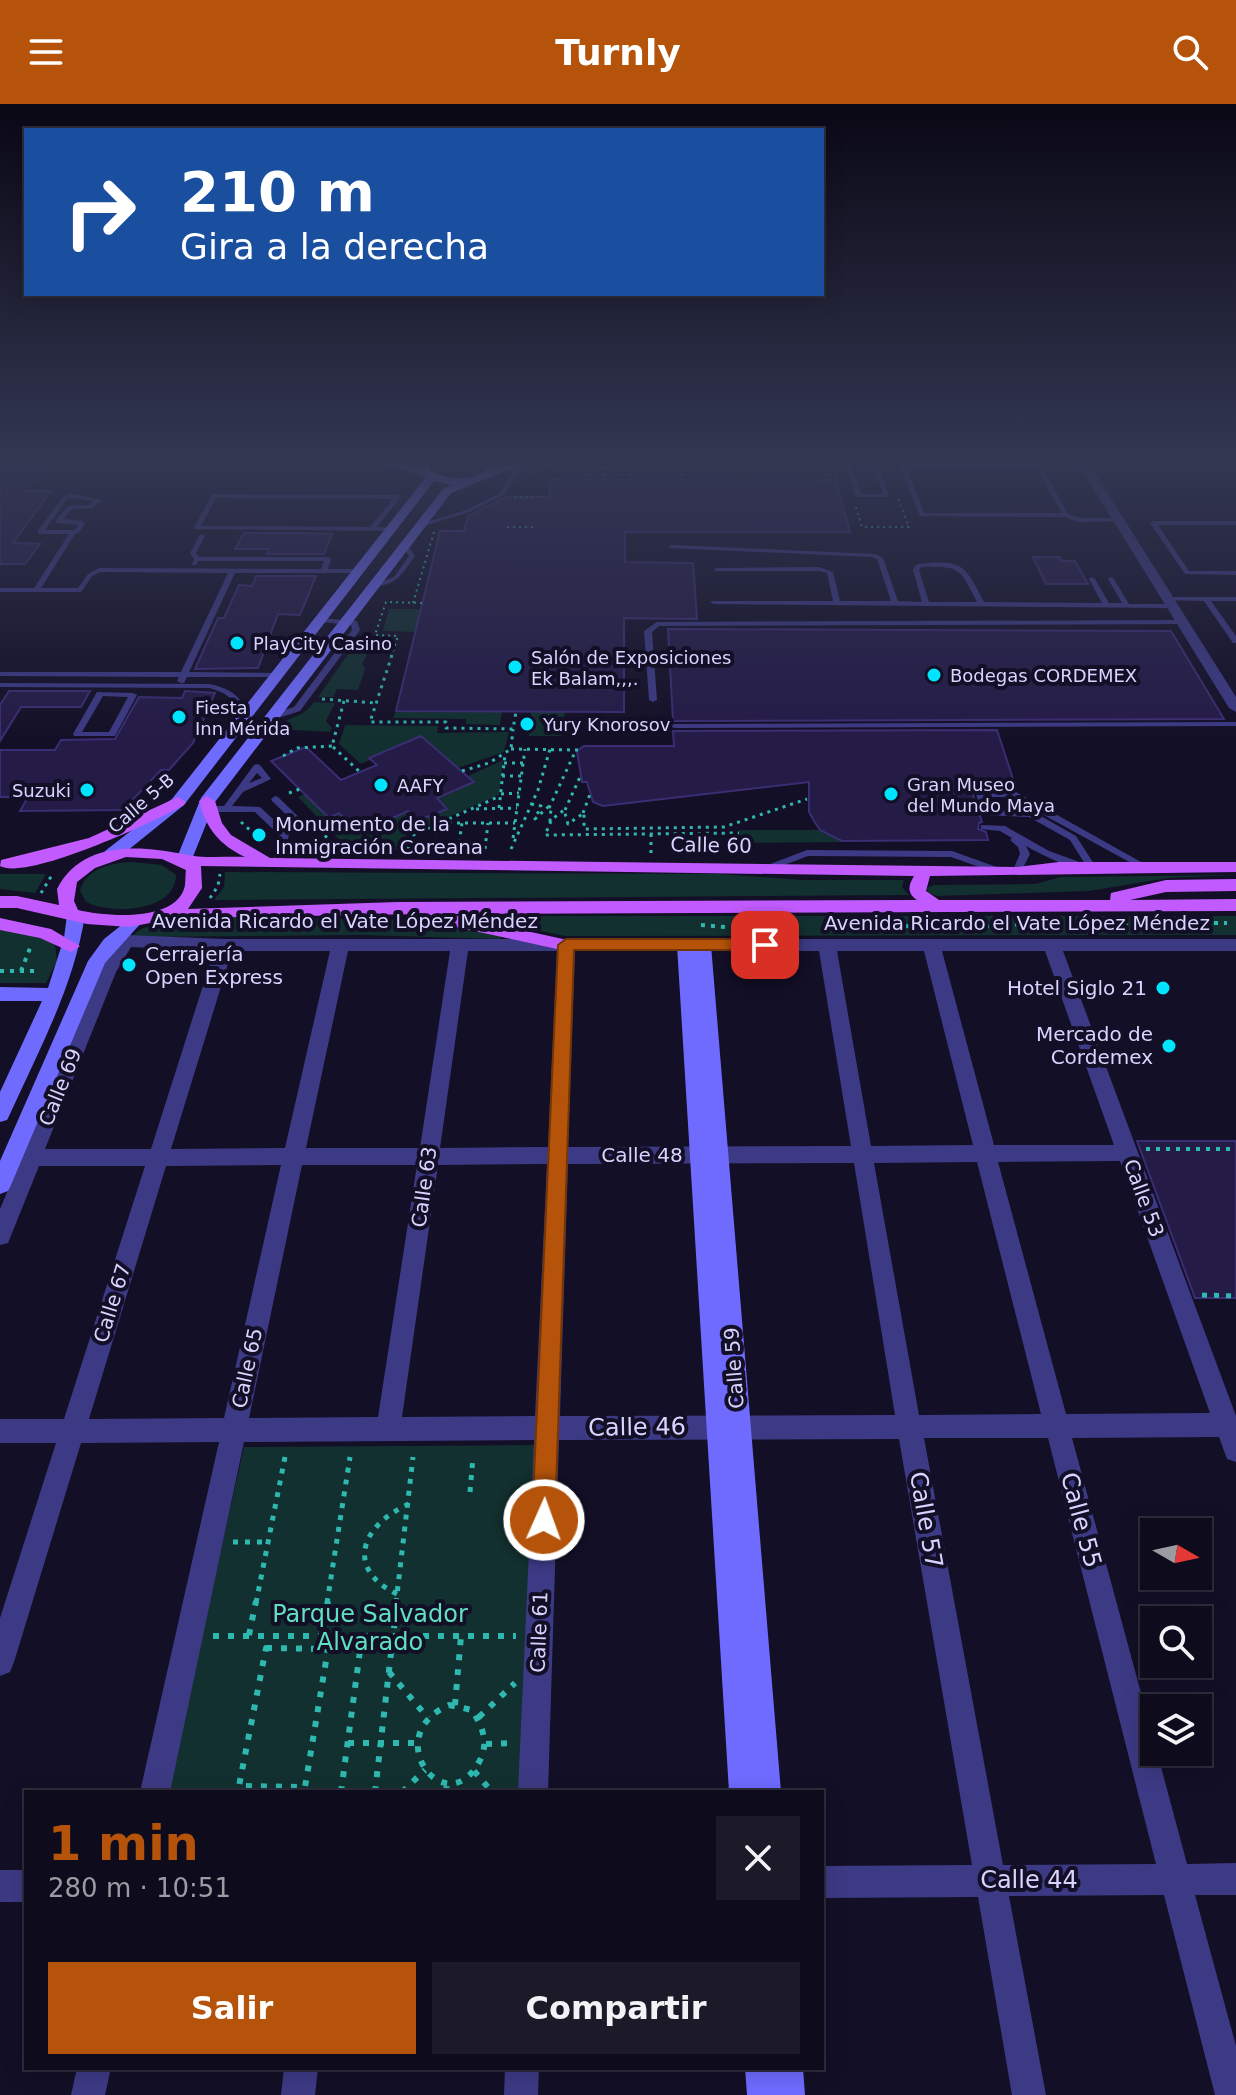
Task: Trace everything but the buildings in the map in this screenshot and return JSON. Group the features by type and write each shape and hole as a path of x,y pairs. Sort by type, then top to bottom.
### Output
{"main road":[{"path":"4,864 99,843 131,830 178,802"},
{"path":"214,807 213,825 235,848 277,864"},
{"name":"Calle 60","path":"87,864 111,855 154,852 184,860 277,864 1010,872 1087,867 1236,867"},
{"path":"164,916 189,895 194,886 194,868 184,860"},
{"path":"4,864 87,864"},
{"path":"74,915 65,904 64,890 87,864"},
{"path":"925,871 917,886 918,893 937,907"},
{"path":"1082,906 1166,886 1236,885"},
{"name":"Avenida Ricardo el Vate López Méndez","path":"0,902 17,902 129,931 164,916 192,913 398,908 1236,905"},
{"path":"398,908 566,945"},
{"path":"0,924 45,933 71,946"}],"street":[{"name":"Calle 5-B","path":"111,855 178,802 373,555"},
{"path":"184,860 272,717 398,555"},
{"path":"1140,555 1236,708"},
{"path":"0,1114 71,946 74,915"},
{"name":"Avenida Ricardo el Vate López Méndez","path":"129,931 225,945 1236,945"},
{"name":"Calle 69","path":"0,1236 22,1158 57,1074 129,931"},
{"name":"Calle 67","path":"0,1662 225,945"},
{"name":"Calle 65","path":"155,1790 340,945"},
{"name":"Calle 63","path":"388,1430 460,945"},
{"name":"Calle 61","path":"533,1790 566,945"},
{"name":"Calle 59","path":"694,945 729,1426 766,1790"},
{"name":"Calle 57","path":"827,945 909,1427 1029,2095"},
{"name":"Calle 55","path":"931,945 1232,2095"},
{"name":"Calle 53","path":"1052,945 1236,1450"},
{"path":"0,994 52,995"},
{"name":"Calle 48","path":"22,1158 985,1154 1127,1150"},
{"name":"Calle 69","path":"0,1185 22,1158"},
{"name":"Calle 46","path":"0,1431 1227,1425"},
{"name":"Calle 59","path":"729,1426 744,1790"},
{"name":"Calle 44","path":"824,1882 1236,1879"},
{"path":"0,1886 24,1886"},
{"path":"88,2095 94,2070"},
{"path":"298,2095 301,2070"},
{"path":"521,2095 522,2070"},
{"path":"762,2070 764,2095"},
{"path":"786,2070 788,2095"}],"lane":[{"path":"36,590 59,555"},
{"path":"194,555 197,559"},
{"path":"871,555 880,558 895,604"},
{"path":"1175,555 1187,573 1236,573"},
{"path":"197,559 328,559 324,571"},
{"path":"191,570 197,559"},
{"path":"926,604 916,570 919,565 955,564 963,568 981,603"},
{"path":"717,570 819,569 830,572 837,603"},
{"path":"0,590 80,590 90,575 99,570 360,571"},
{"path":"179,685 232,571"},
{"path":"1092,579 1106,605"},
{"path":"1111,579 1126,605"},
{"path":"1206,599 1236,641"},
{"path":"714,602 1126,605 1236,599"},
{"path":"322,620 345,622"},
{"path":"653,700 648,631 664,623 1182,622"},
{"path":"0,674 278,675"},
{"path":"0,685 179,685 227,690 241,702 245,717"},
{"path":"128,695 134,685"},
{"path":"100,694 128,695 133,695 112,734 77,734 100,694"},
{"path":"674,726 1236,724"},
{"path":"214,807 241,790"},
{"path":"1087,867 1073,838 1031,814 986,813 980,794 1013,794 1145,867"},
{"path":"279,798 289,813 310,828"},
{"path":"214,807 257,809 285,835 277,864"},
{"path":"271,822 289,813"},
{"path":"768,868 807,853 952,854 1010,872 1025,854 1022,846 1007,837 985,831 1002,828 1046,853 1087,867"}],"path":[{"path":"413,603 427,555"},
{"path":"422,603 386,602 375,635 398,636 370,722 446,722 446,728 513,729"},
{"path":"355,644 394,647"},
{"path":"315,699 376,703"},
{"path":"283,756 307,745 326,749 332,746 344,701"},
{"path":"511,749 516,712"},
{"path":"332,746 360,772"},
{"path":"462,771 484,765 511,749 577,750 549,808 535,819 541,806 531,804"},
{"path":"525,749 511,849 550,749"},
{"path":"499,808 505,753"},
{"path":"504,763 523,763"},
{"path":"502,776 521,776"},
{"path":"580,777 565,810 551,821 545,835 724,827 807,799"},
{"path":"279,798 300,789"},
{"path":"408,850 411,836 500,795 519,793"},
{"path":"590,794 583,813 584,829 739,833"},
{"path":"472,809 517,808"},
{"path":"549,808 551,821"},
{"path":"565,810 568,824 583,813"},
{"path":"229,841 251,831 241,822"},
{"path":"439,823 515,823"},
{"path":"432,850 439,823"},
{"path":"458,850 462,823"},
{"path":"485,849 488,823"},
{"path":"310,828 345,854"},
{"path":"651,831 651,844"},
{"path":"208,900 218,886 220,872"},
{"path":"40,894 52,875"},
{"path":"21,971 35,934"},
{"path":"0,971 38,971"},
{"path":"1127,1150 1236,1149"},
{"path":"1179,1295 1236,1296"},
{"path":"249,1636 285,1457"},
{"path":"320,1649 350,1457"},
{"path":"375,1790 413,1457"},
{"path":"470,1492 473,1457"},
{"path":"398,1594 384,1590 373,1581 366,1569 364,1555 372,1527 394,1508 409,1504"},
{"path":"230,1542 269,1542"},
{"path":"210,1636 523,1636"},
{"path":"341,1790 362,1636"},
{"path":"455,1705 461,1636"},
{"path":"266,1648 328,1649 305,1787 297,1789 239,1786 266,1648"},
{"path":"389,1672 428,1718"},
{"path":"479,1717 521,1677"},
{"path":"455,1705 472,1710 479,1717 485,1730 484,1756 474,1771 459,1782 438,1782 425,1770 418,1755 418,1743 428,1718 438,1709 455,1705"},
{"path":"348,1743 418,1743"},
{"path":"486,1744 518,1743"},
{"path":"404,1790 425,1770"},
{"path":"474,1771 490,1790"},
{"path":"446,1790 447,1783"}],"green space":[{"path":"389,609 420,609 415,632 383,631"},
{"path":"354,646 371,647 362,664 365,669 358,690 337,689 333,697 318,697"},
{"path":"314,702 335,703 326,721 332,728 330,732 277,729 285,721 304,712"},
{"path":"396,711 502,712 500,725 466,724 466,719 393,718"},
{"path":"531,712 565,712 561,736 529,736"},
{"path":"345,725 438,726 437,733 509,732 504,752 458,768 421,737 361,764 339,744"},
{"path":"503,760 499,795 407,835 404,849 350,851 298,797 305,794 329,818 339,813 360,833 408,811 418,821 446,809 439,800 427,802 473,782 468,776"},
{"path":"739,830 820,830 846,842 741,843"},
{"path":"132,862 162,865 176,875 173,887 165,897 154,903 125,909 86,902 80,891 88,877 100,868"},
{"path":"225,872 721,874 802,880 904,880 902,887 909,895 214,900 224,887"},
{"path":"0,874 46,874 35,893 0,889"},
{"path":"1236,875 1168,878 1089,891 937,896 928,893 927,888 934,885 1035,884 1061,877"},
{"path":"468,916 1236,916 1236,935 565,936"},
{"path":"226,917 439,920 503,936 499,939 359,935 132,937 149,926 161,923"},
{"path":"0,928 42,936 55,945 57,961 46,983 0,983"},
{"name":"Parque Salvador Alvarado","path":"539,1445 525,1790 167,1790 244,1447"}],"place":[{"name":"PlayCity Casino","path":"237,643"},
{"name":"Salón de Exposiciones Ek Balam,,,.","path":"515,667"},
{"name":"Bodegas CORDEMEX","path":"934,675"},
{"name":"Fiesta Inn Mérida","path":"179,717"},
{"name":"Yury Knorosov","path":"527,724"},
{"name":"AAFY","path":"381,785"},
{"name":"Suzuki","path":"87,790"},
{"name":"Gran Museo del Mundo Maya","path":"891,794"},
{"name":"Monumento de la Inmigración Coreana","path":"259,835"},
{"name":"Cerrajería Open Express","path":"129,965"},
{"name":"Hotel Siglo 21","path":"1163,988"},
{"name":"Mercado de Cordemex","path":"1169,1046"}],"route":[{"path":"544,1520 566,945 765,945"}]}
